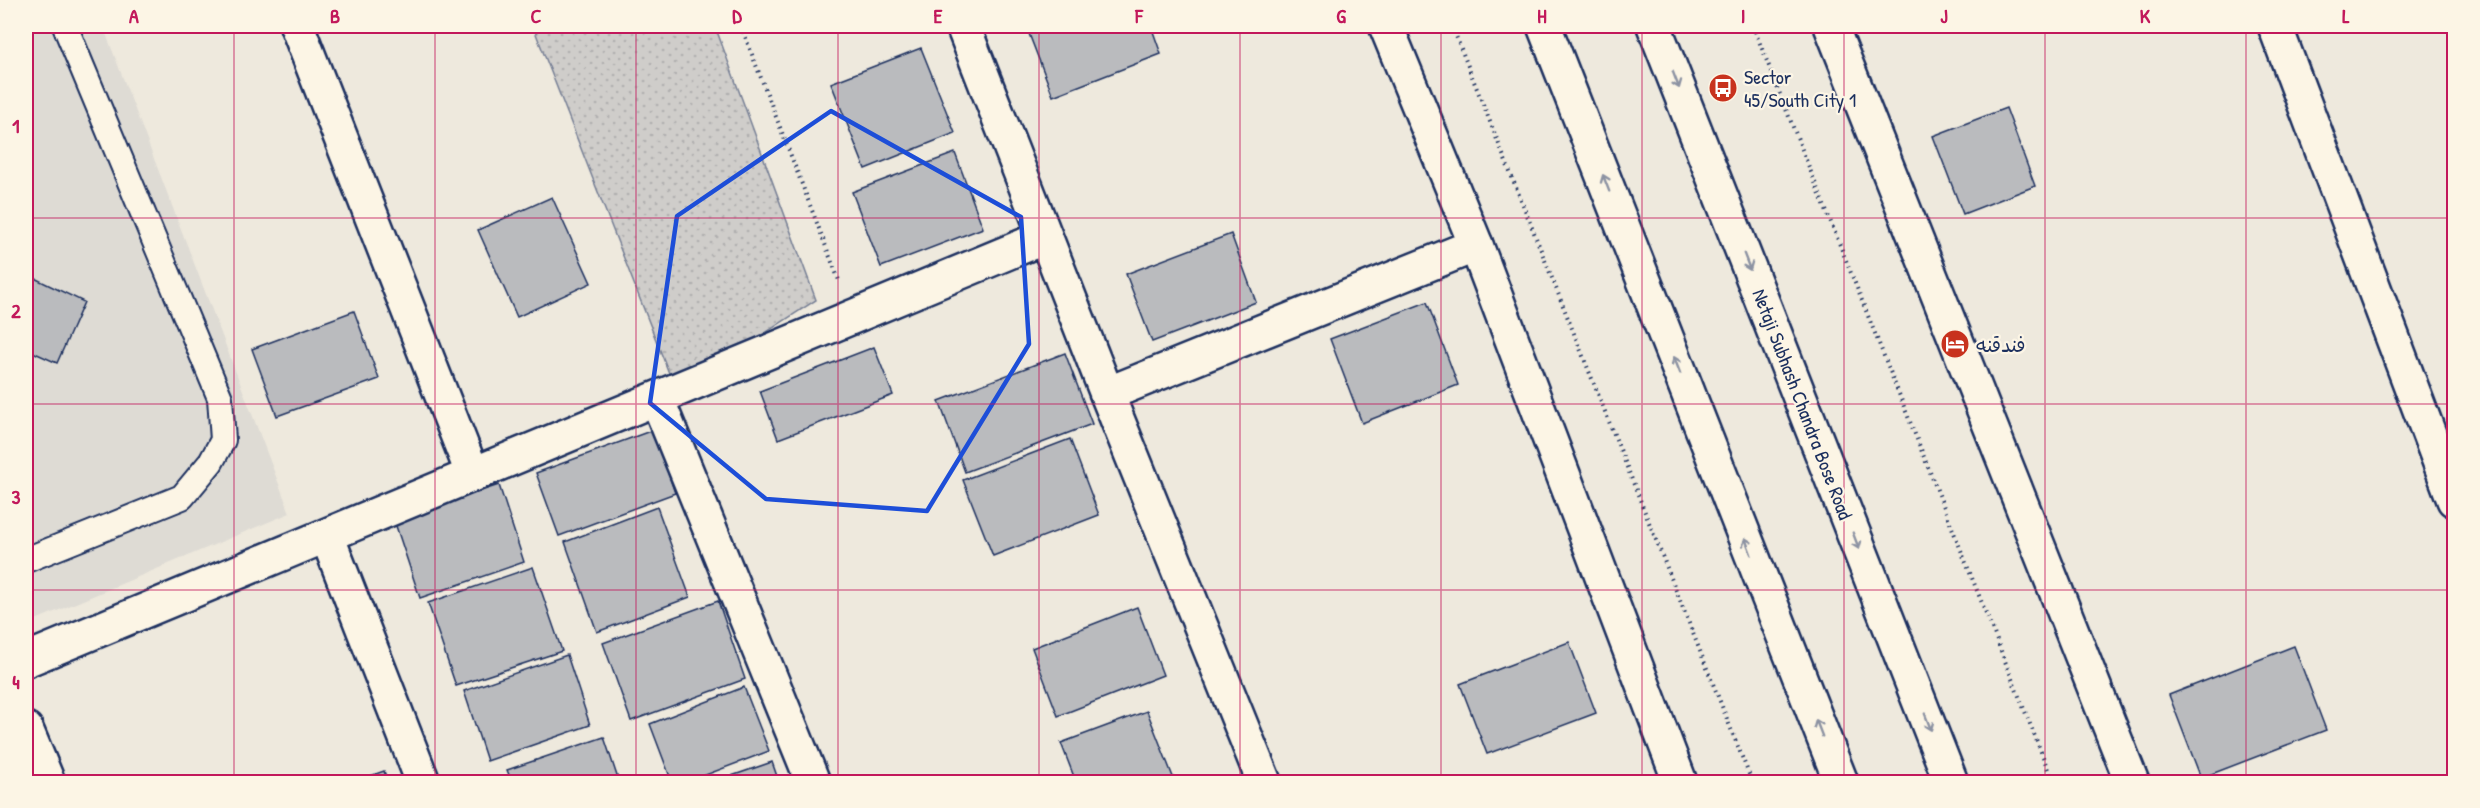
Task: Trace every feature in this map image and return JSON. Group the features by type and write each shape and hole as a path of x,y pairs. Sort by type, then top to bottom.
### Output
{"street":[{"path":"297,26 473,475"},
{"path":"963,26 1107,394 1264,783"},
{"path":"1386,26 1476,245 1680,783"},
{"path":"1544,26 1841,783"},
{"name":"Netaji Subhash Chandra Bose Road","path":"1654,26 1951,783"},
{"path":"1831,26 2132,783"},
{"path":"2275,26 2454,500"},
{"path":"26,660 1045,237"},
{"path":"1107,394 1476,245"},
{"path":"657,399 813,783"},
{"path":"327,536 423,783"},
{"path":"26,729 48,783"}],"lane":[{"path":"26,560 182,497 211,462 223,440 220,398 64,26"}],"path":[{"path":"741,26 854,317"},
{"path":"1452,26 1752,783"},
{"path":"1754,26 2053,783"}],"highlighted area":[{"path":"831,111 1021,217 1029,344 927,511 766,499 650,403 677,216"}],"shaded area":[{"path":"26,26 103,26 290,513 26,624"},
{"path":"533,26 715,26 816,300 676,391"}],"building":[{"path":"1026,26 1151,26 1161,54 1053,96"},
{"path":"921,48 955,133 865,169 831,83"},
{"path":"2006,108 2035,186 1963,214 1933,136"},
{"path":"955,153 983,228 881,267 852,192"},
{"path":"552,197 591,283 517,317 478,230"},
{"path":"1231,234 1256,302 1152,342 1126,274"},
{"path":"26,274 84,302 57,363 26,349"},
{"path":"1427,302 1458,385 1362,423 1330,339"},
{"path":"354,311 379,379 277,416 252,349"},
{"path":"874,347 893,395 778,439 760,391"},
{"path":"1065,353 1092,424 965,472 939,401"},
{"path":"653,430 675,493 559,536 536,473"},
{"path":"1070,439 1099,515 993,556 963,480"},
{"path":"499,485 524,562 420,598 394,520"},
{"path":"657,507 690,597 597,632 565,542"},
{"path":"533,567 562,651 456,686 428,603"},
{"path":"718,601 745,679 631,721 603,643"},
{"path":"1137,607 1163,675 1058,716 1032,648"},
{"path":"1569,642 1596,713 1487,754 1460,684"},
{"path":"2294,646 2326,730 2201,778 2169,695"},
{"path":"567,655 590,725 487,761 464,691"},
{"path":"744,687 769,751 687,782 672,782 650,724"},
{"path":"1147,711 1175,782 1076,782 1061,743"},
{"path":"604,737 619,782 512,782 507,770"},
{"path":"772,762 779,782 714,782"},
{"path":"384,771 388,782 354,782"}],"place":[{"name":"Sector 45/South City 1","path":"1723,88"},
{"name":"فندقنه","path":"1955,344"}]}
